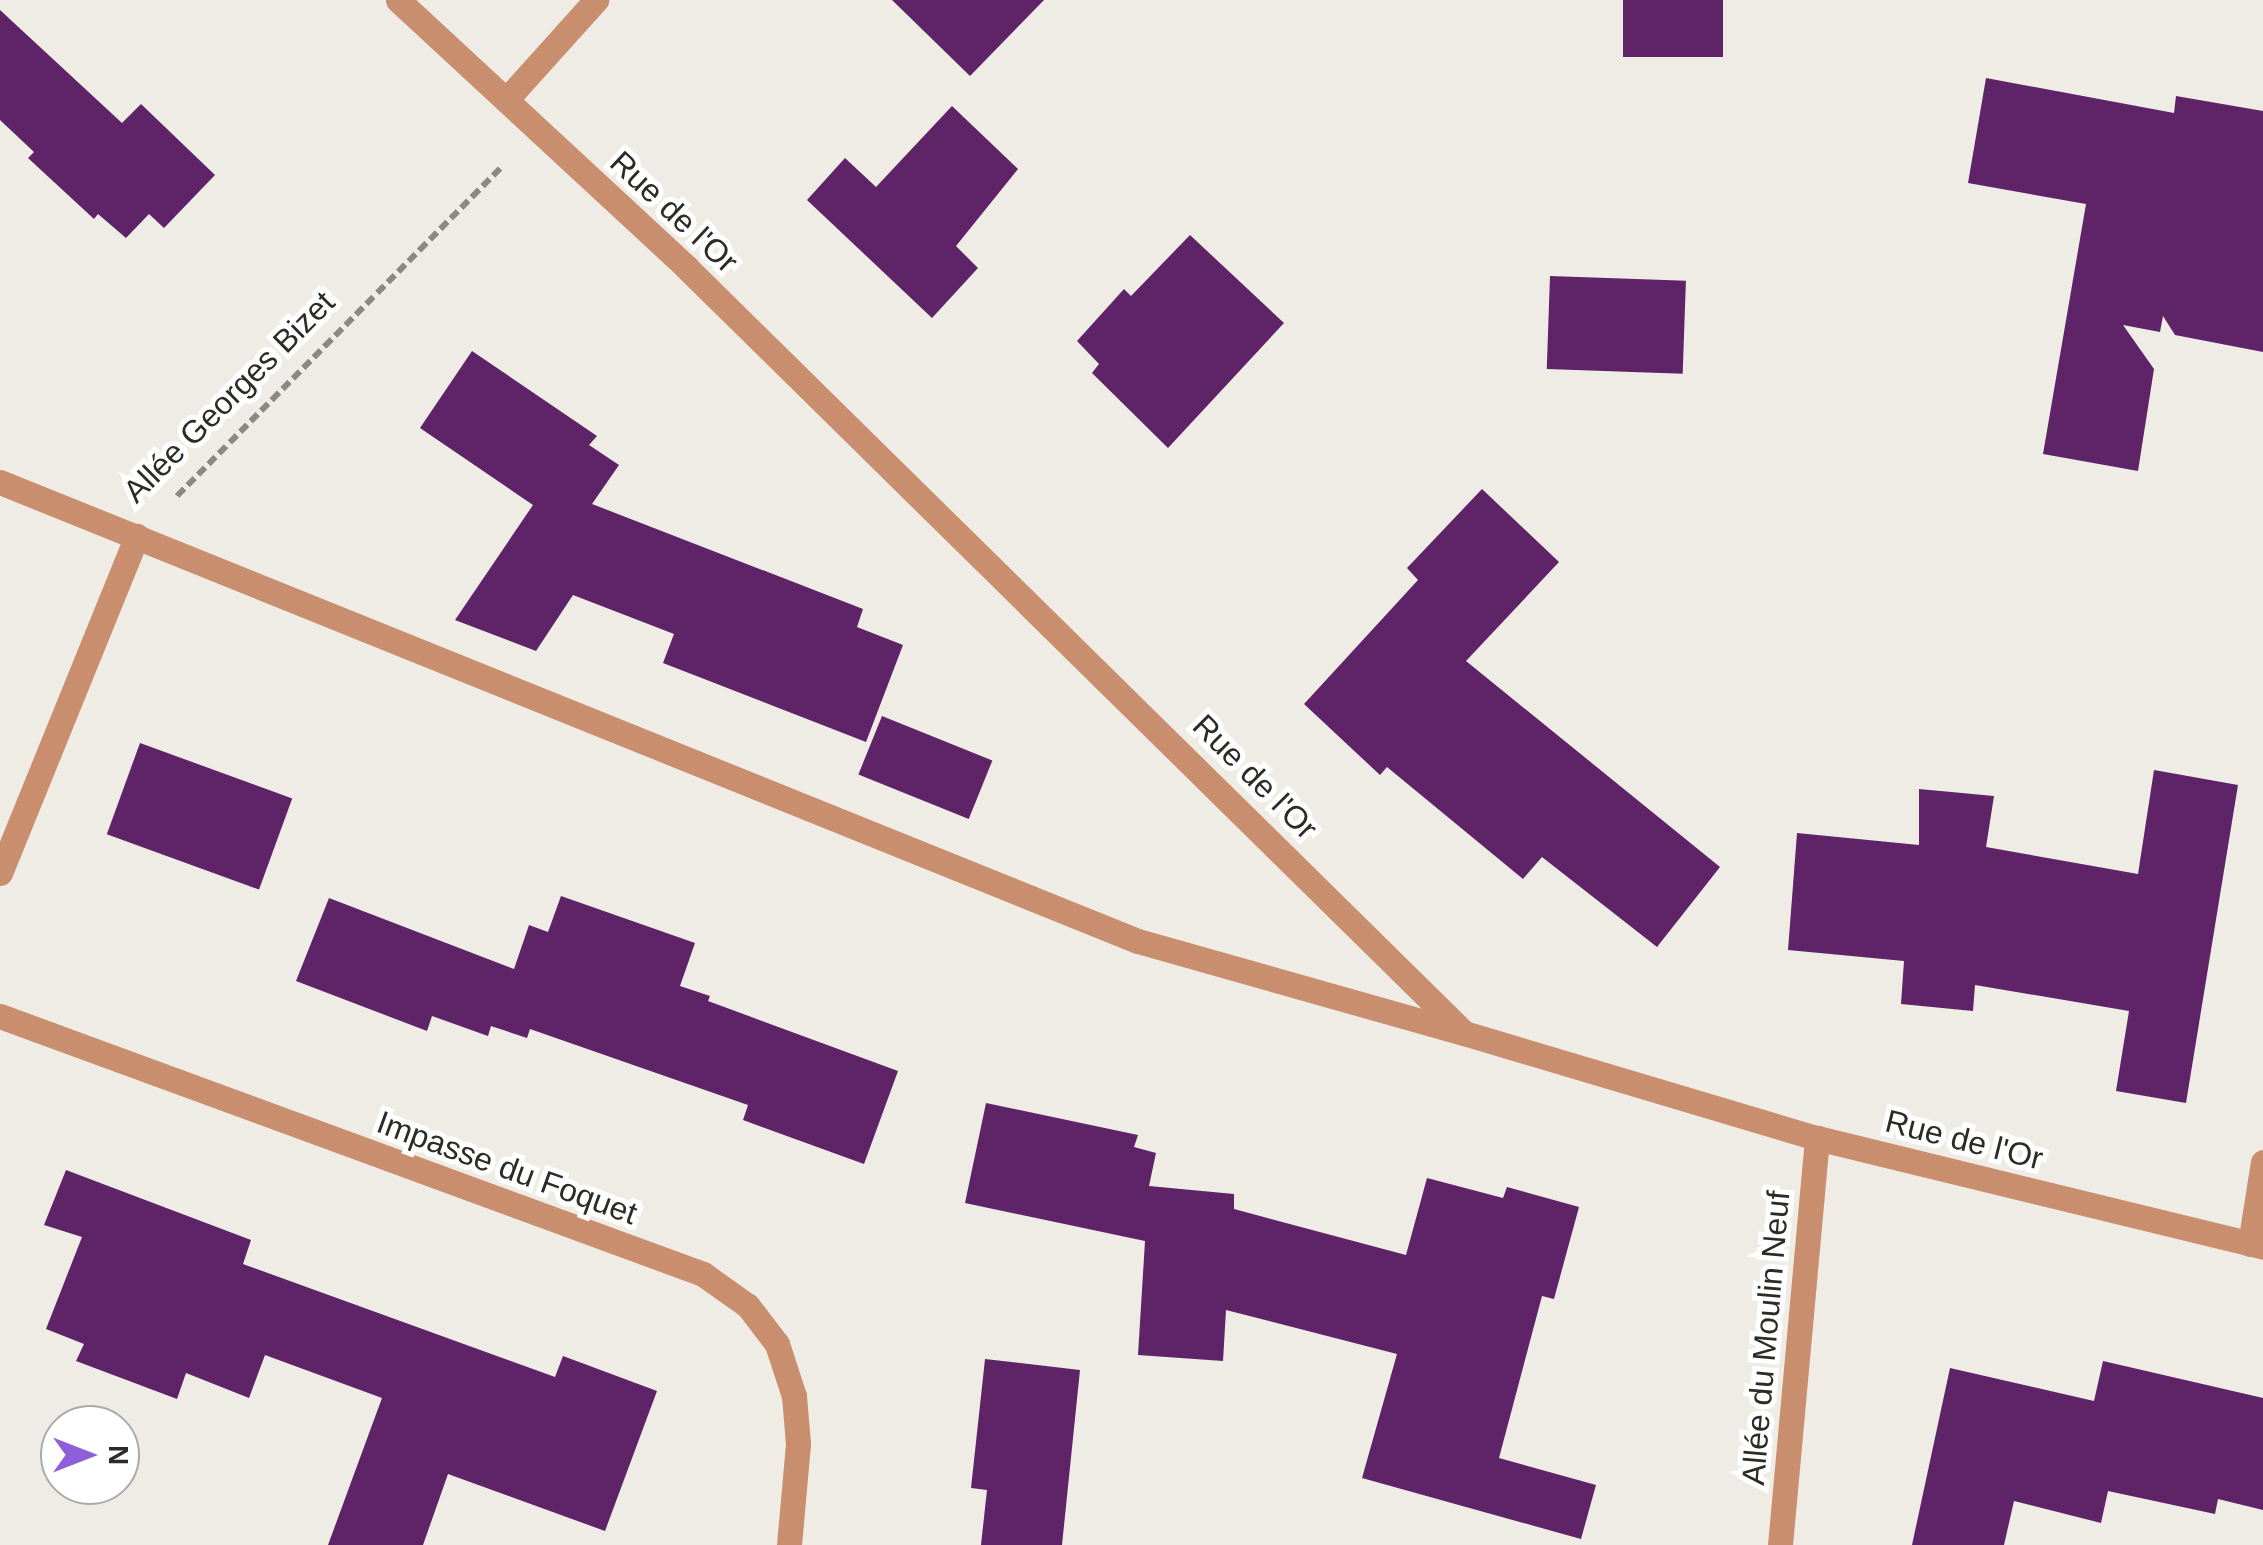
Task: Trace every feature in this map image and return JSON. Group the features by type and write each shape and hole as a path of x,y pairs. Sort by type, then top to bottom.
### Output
{"street":[{"name":"Rue de l'Or","path":"398,0 1071,641 1464,1033 1817,1138 2256,1246"},
{"path":"506,100 596,0"},
{"path":"0,482 1138,942 1464,1033"},
{"name":"Allée Georges Bizet","path":"0,873 137,536"},
{"name":"Impasse du Foquet","path":"0,1016 702,1274 748,1306 777,1344 794,1396 798,1444 789,1545"},
{"name":"Allée du Moulin Neuf","path":"1780,1545 1817,1138"},
{"path":"2256,1246 2263,1162"}],"path":[{"name":"Allée Georges Bizet","path":"137,536 538,131"}],"building":[{"path":"892,0 1044,0 970,76"},
{"path":"1623,0 1723,0 1723,57 1623,57"},
{"path":"0,10 122,123 141,104 215,175 164,228 149,214 126,238 98,214 94,219 28,158 34,152 0,120"},
{"path":"1986,78 2174,113 2176,96 2263,111 2263,352 2175,335 2163,316 2160,332 2123,325 2154,369 2138,471 2043,454 2086,204 1968,183"},
{"path":"952,106 1018,169 956,246 978,268 932,318 807,200 845,158 876,187"},
{"path":"1190,235 1284,323 1168,448 1092,373 1099,364 1077,341 1124,289 1131,296"},
{"path":"1550,276 1686,281 1683,374 1547,369"},
{"path":"472,351 597,436 589,445 619,465 592,504 863,609 857,627 903,645 866,742 663,663 674,634 573,595 536,651 455,620 533,505 420,428"},
{"path":"1482,489 1559,562 1466,661 1720,867 1657,947 1542,857 1523,879 1387,767 1380,775 1304,704 1418,580 1407,568"},
{"path":"882,716 992,761 969,819 858,774"},
{"path":"140,743 292,798 259,890 107,834"},
{"path":"2154,770 2238,785 2186,1103 2116,1091 2129,1011 1975,985 1973,1011 1901,1004 1904,961 1788,950 1797,833 1919,845 1919,789 1994,796 1986,847 2138,874"},
{"path":"561,896 695,943 680,986 710,996 708,1001 898,1071 864,1164 743,1120 748,1105 530,1029 527,1038 491,1026 488,1036 432,1016 427,1031 296,981 329,898 514,969 529,925 548,932"},
{"path":"986,1103 1138,1135 1134,1147 1156,1153 1149,1186 1234,1194 1234,1209 1406,1255 1427,1178 1503,1198 1507,1187 1579,1207 1554,1299 1542,1296 1499,1458 1596,1485 1581,1539 1362,1478 1397,1354 1226,1310 1223,1361 1138,1355 1145,1241 965,1203"},
{"path":"66,1170 251,1240 243,1264 555,1377 563,1356 657,1391 605,1531 448,1474 423,1545 328,1545 382,1398 265,1355 249,1398 186,1373 177,1399 76,1361 84,1344 46,1329 82,1237 44,1225"},
{"path":"985,1359 1080,1370 1062,1545 981,1545 987,1490 971,1488"},
{"path":"2103,1361 2263,1398 2263,1510 2218,1499 2215,1514 2108,1491 2101,1523 2014,1501 2004,1545 1912,1545 1950,1368 2094,1401"}]}
